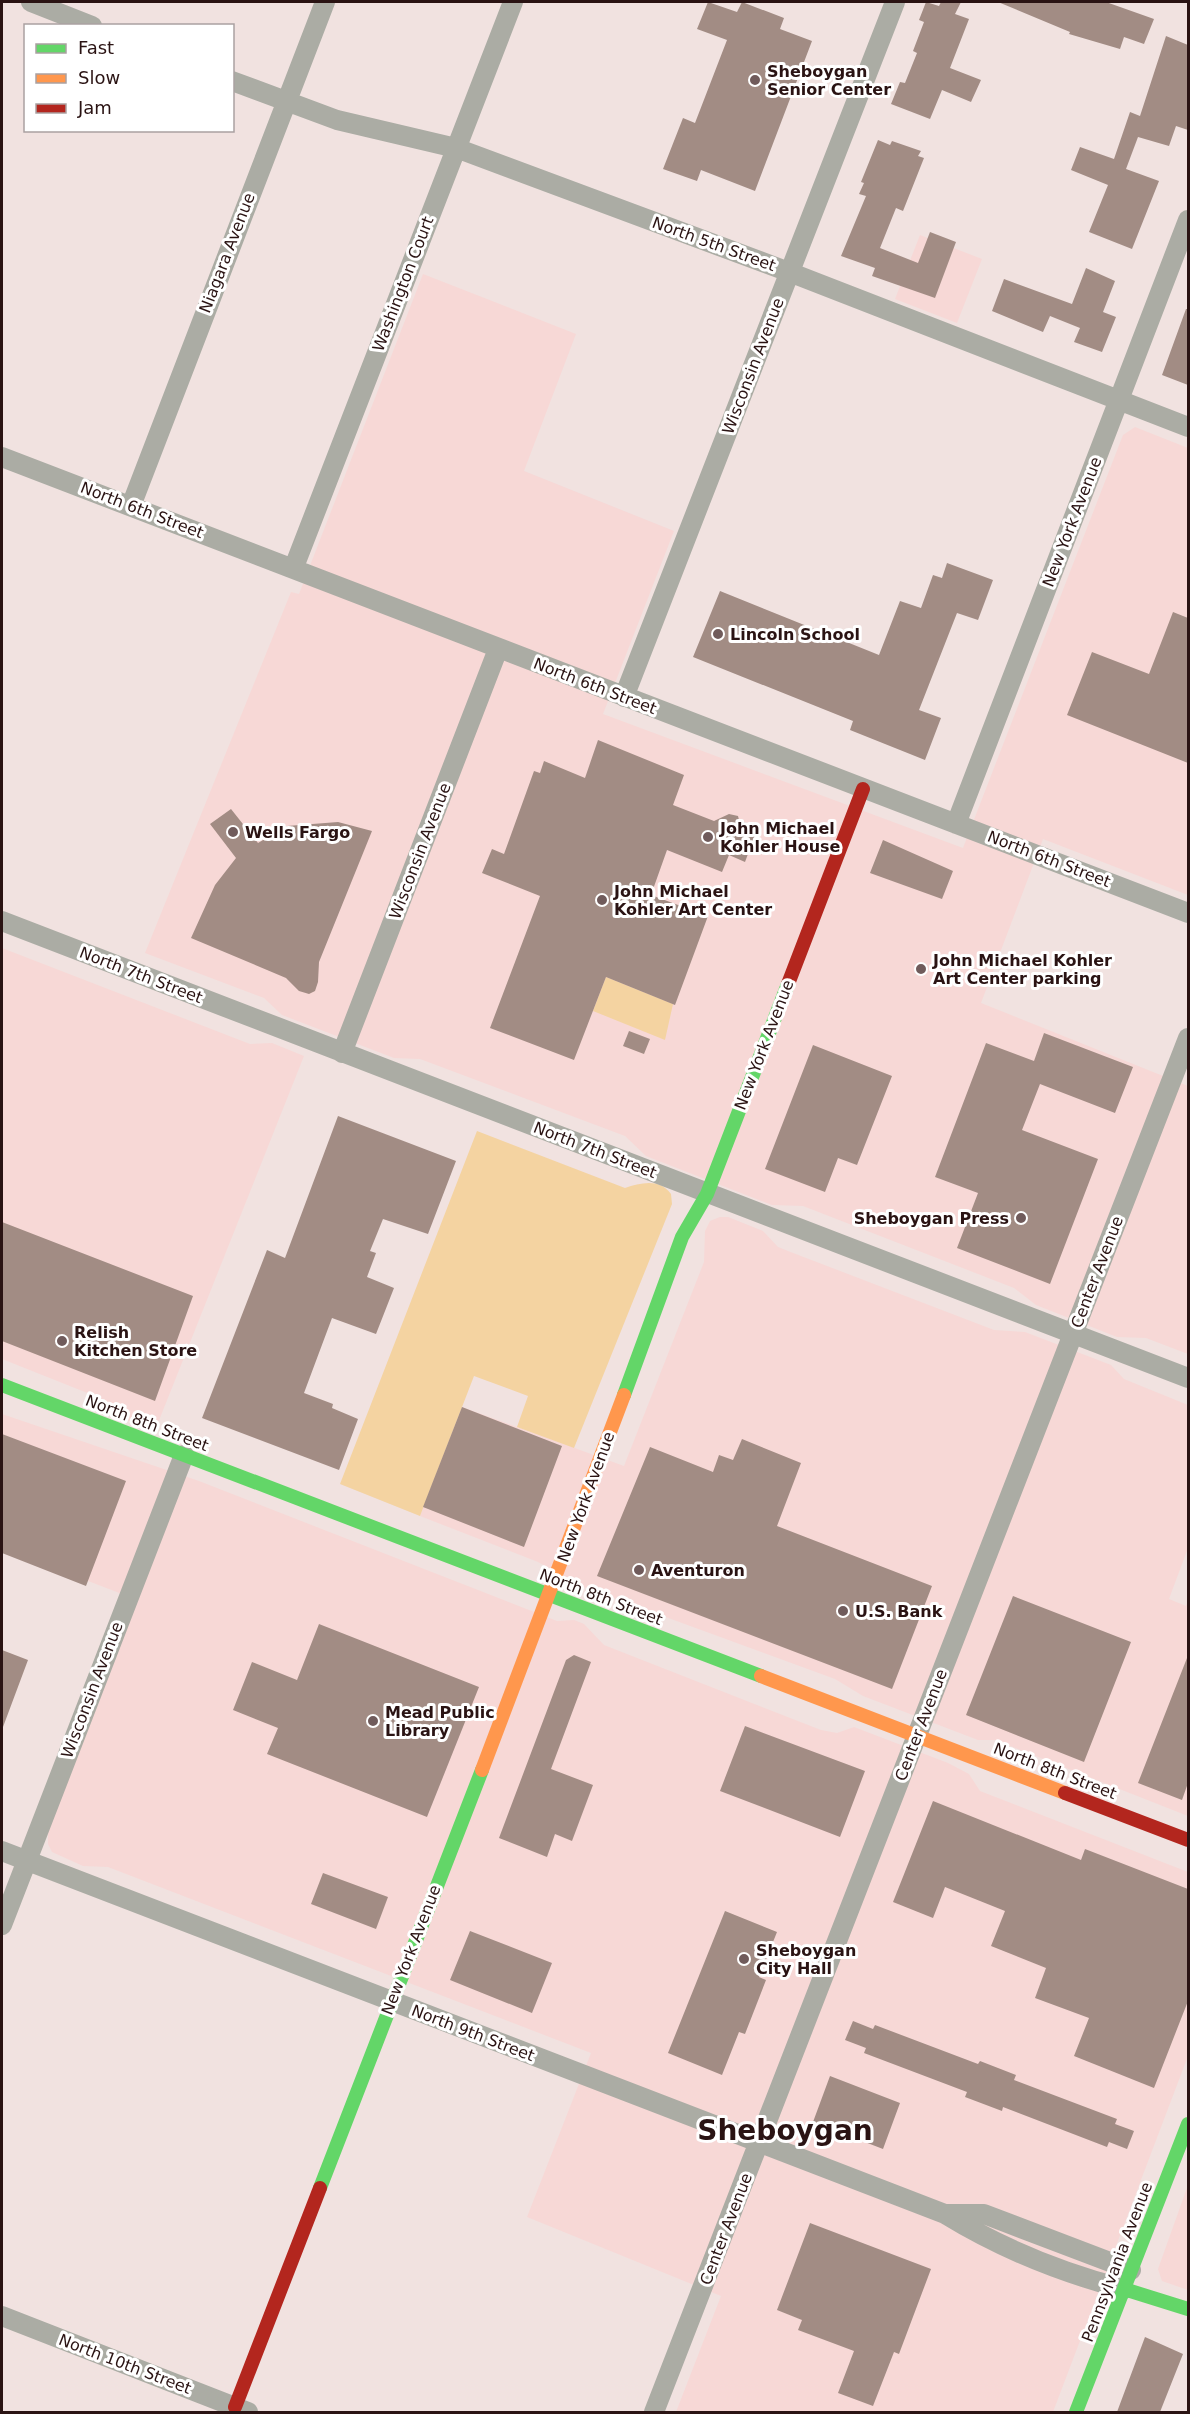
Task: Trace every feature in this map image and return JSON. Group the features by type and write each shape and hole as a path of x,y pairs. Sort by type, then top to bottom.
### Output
{"street":[{"path":"30,2 87,24"},
{"name":"Niagara Avenue","path":"131,506 325,2"},
{"name":"Washington Court","path":"294,567 513,2"},
{"name":"Wisconsin Avenue","path":"624,697 895,2"},
{"name":"North 5th Street","path":"234,82 337,120 456,148 789,272 1188,428"},
{"name":"New York Avenue","path":"956,824 1188,220"},
{"name":"North 6th Street","path":"2,457 294,567 498,649 1188,913"},
{"name":"Wisconsin Avenue","path":"342,1053 498,649"},
{"name":"New York Avenue","path":"242,2410 391,2002 550,1595 682,1237 706,1194 863,789"},
{"name":"North 7th Street","path":"2,921 1188,1378"},
{"name":"Center Avenue","path":"654,2412 1188,1038"},
{"name":"North 8th Street","path":"2,1385 1188,1840"},
{"name":"Wisconsin Avenue","path":"2,1925 184,1455"},
{"name":"North 9th Street","path":"2,1851 758,2144 945,2214 1001,2247 1084,2278 1124,2289"},
{"name":"Pennsylvania Avenue","path":"1076,2412 1188,2124"},
{"name":"North 9th Street","path":"945,2214 972,2212 988,2215 1131,2270"},
{"path":"1124,2289 1188,2309"},
{"name":"North 10th Street","path":"2,2316 242,2410"}],"shaded area":[{"path":"920,235 982,259 957,323 895,299"},
{"path":"423,274 576,334 524,471 674,531 603,714 963,848 1123,435 1135,427 1188,448 1188,895 1043,839 981,1003 1188,1086 1188,1354 1146,1338 1117,1337 1036,1305 1014,1288 803,1206 772,1205 646,1156 625,1136 420,1059 394,1058 282,1015 264,998 145,953 291,592 299,594"},
{"path":"2,948 250,1044 272,1043 304,1056 154,1433 114,1414 105,1400 2,1359"},
{"path":"606,977 673,1004 665,1040 593,1011"},
{"path":"477,1131 625,1188 643,1183 661,1186 671,1194 672,1204 574,1448 517,1427 528,1396 474,1376 420,1516 340,1484"},
{"path":"728,1217 763,1231 778,1247 994,1330 1025,1332 1111,1365 1124,1379 1188,1405 1188,1548 1169,1599 1186,1606 1188,1600 1188,1816 995,1740 978,1740 863,1696 835,1679 581,1586 538,1562 420,1516 462,1407 624,1466 704,1262 705,1231 710,1221"},
{"path":"2,1414 199,1481 557,1621 574,1620 584,1624 604,1645 821,1730 837,1733 854,1727 948,1763 969,1774 980,1791 1188,1872 1188,2056 1053,2412 676,2412 721,2296 527,2217 591,2053 108,1867 83,1866 52,1852 48,1844 48,1832 135,1599 2,1548"},
{"path":"1188,2185 1188,2290 1162,2281 1158,2269"}],"building":[{"name":"Sheboygan Senior Center","path":"708,2 737,12 742,2 784,18 780,29 812,41 755,191 701,170 697,181 663,169 683,118 695,123 727,40 697,29"},
{"path":"926,2 939,6 941,2 961,2 955,14 969,19 950,68 981,80 971,102 942,90 930,119 891,104 900,82 905,83 917,53 913,51 924,22 919,20"},
{"path":"998,2 1106,2 1154,19 1144,44 1124,37 1120,49 1069,34 1070,32"},
{"path":"1166,36 1188,45 1188,130 1176,126 1169,146 1138,137 1126,169 1159,181 1132,249 1089,232 1108,185 1071,170 1080,147 1114,159 1130,112 1140,116"},
{"path":"878,140 890,145 892,141 921,151 918,156 924,158 903,211 896,208 880,248 918,263 930,232 956,242 935,298 872,276 875,268 841,256 866,196 859,194 864,183 861,182"},
{"path":"1086,268 1115,281 1103,312 1116,317 1102,352 1074,342 1080,328 1050,316 1043,332 992,311 1004,279 1072,304"},
{"path":"1186,309 1188,309 1188,385 1162,375"},
{"path":"947,563 993,580 978,620 957,613 919,710 941,718 925,760 850,730 853,721 693,657 720,591 879,655 900,601 921,608 933,575 942,578"},
{"path":"1173,612 1188,618 1188,763 1067,715 1092,652 1149,674"},
{"name":"John Michael Kohler Art Center","path":"598,740 684,775 673,805 714,821 729,814 738,816 739,820 758,827 745,862 729,855 722,872 667,850 651,895 708,916 675,1005 606,977 574,1060 490,1028 540,896 482,873 492,849 504,854 534,771 540,773 544,761 585,778"},
{"path":"231,809 258,843 287,826 338,822 372,831 319,962 315,991 309,994 299,991 286,978 191,938 215,885 236,858 210,824"},
{"path":"883,840 953,871 942,899 870,873"},
{"path":"629,1031 650,1039 644,1054 623,1046"},
{"path":"1044,1033 1133,1067 1115,1113 1040,1084 1022,1130 1098,1159 1050,1284 957,1248 978,1193 935,1177 986,1043 1034,1061"},
{"path":"813,1045 892,1076 857,1165 838,1158 825,1192 765,1169"},
{"path":"338,1116 456,1161 428,1234 383,1219 370,1251 376,1253 367,1277 394,1288 376,1334 332,1318 304,1393 333,1404 332,1408 358,1419 339,1470 202,1418 267,1250 285,1258"},
{"path":"2,1222 193,1296 155,1401 2,1341"},
{"path":"462,1407 562,1446 524,1547 423,1507"},
{"path":"2,1434 126,1481 86,1586 2,1553"},
{"path":"742,1439 801,1463 777,1526 932,1586 892,1689 597,1576 650,1447 713,1472 719,1455 733,1460"},
{"path":"1013,1596 1131,1642 1084,1762 966,1715"},
{"name":"Mead Public Library","path":"319,1624 479,1687 427,1817 267,1754 278,1728 233,1710 252,1662 297,1680"},
{"path":"2,1650 28,1660 3,1727 2,1726"},
{"path":"574,1655 591,1662 551,1769 593,1785 572,1841 555,1834 547,1857 499,1838 566,1660"},
{"path":"1187,1658 1188,1783 1182,1800 1138,1783"},
{"path":"745,1726 865,1771 840,1837 720,1791"},
{"path":"933,1801 1081,1860 1085,1849 1188,1889 1188,2001 1154,2088 1074,2056 1089,2018 1035,1998 1046,1968 991,1946 1005,1911 945,1887 933,1918 893,1902"},
{"path":"323,1873 388,1897 376,1929 311,1904"},
{"path":"725,1911 777,1932 759,1977 766,1980 745,2034 739,2032 722,2075 668,2053"},
{"path":"470,1931 552,1963 532,2013 450,1980"},
{"path":"853,2021 873,2029 875,2025 978,2064 980,2061 1016,2075 1014,2080 1117,2119 1115,2124 1134,2131 1127,2149 1109,2142 1107,2147 1003,2107 1002,2111 965,2097 967,2092 864,2053 866,2048 845,2040"},
{"path":"830,2076 900,2103 883,2149 813,2122"},
{"path":"810,2223 931,2269 899,2354 894,2352 873,2406 838,2393 854,2351 798,2330 802,2320 777,2310"},
{"path":"1145,2337 1183,2354 1160,2412 1117,2412"}],"traffic: fast":[{"path":"624,1395 682,1237 707,1194 788,984"},
{"path":"2,1385 761,1676"},
{"path":"320,2188 482,1770"},
{"path":"1076,2412 1188,2124"},
{"path":"1124,2289 1188,2309"}],"traffic: slow":[{"path":"482,1770 624,1395"},
{"path":"761,1676 1065,1793"}],"traffic: jam":[{"path":"788,984 863,789"},
{"path":"1065,1793 1188,1840"},
{"path":"235,2407 320,2188"}],"place":[{"name":"Sheboygan Senior Center","path":"755,80"},
{"name":"Lincoln School","path":"718,634"},
{"name":"Wells Fargo","path":"233,832"},
{"name":"John Michael Kohler House","path":"708,837"},
{"name":"John Michael Kohler Art Center","path":"602,900"},
{"name":"John Michael Kohler Art Center parking","path":"921,969"},
{"name":"Sheboygan Press","path":"1021,1218"},
{"name":"Relish Kitchen Store","path":"62,1341"},
{"name":"Aventuron","path":"639,1570"},
{"name":"U.S. Bank","path":"843,1611"},
{"name":"Mead Public Library","path":"373,1721"},
{"name":"Sheboygan City Hall","path":"744,1959"}],"district":[{"name":"Sheboygan","path":"785,2130"}]}
